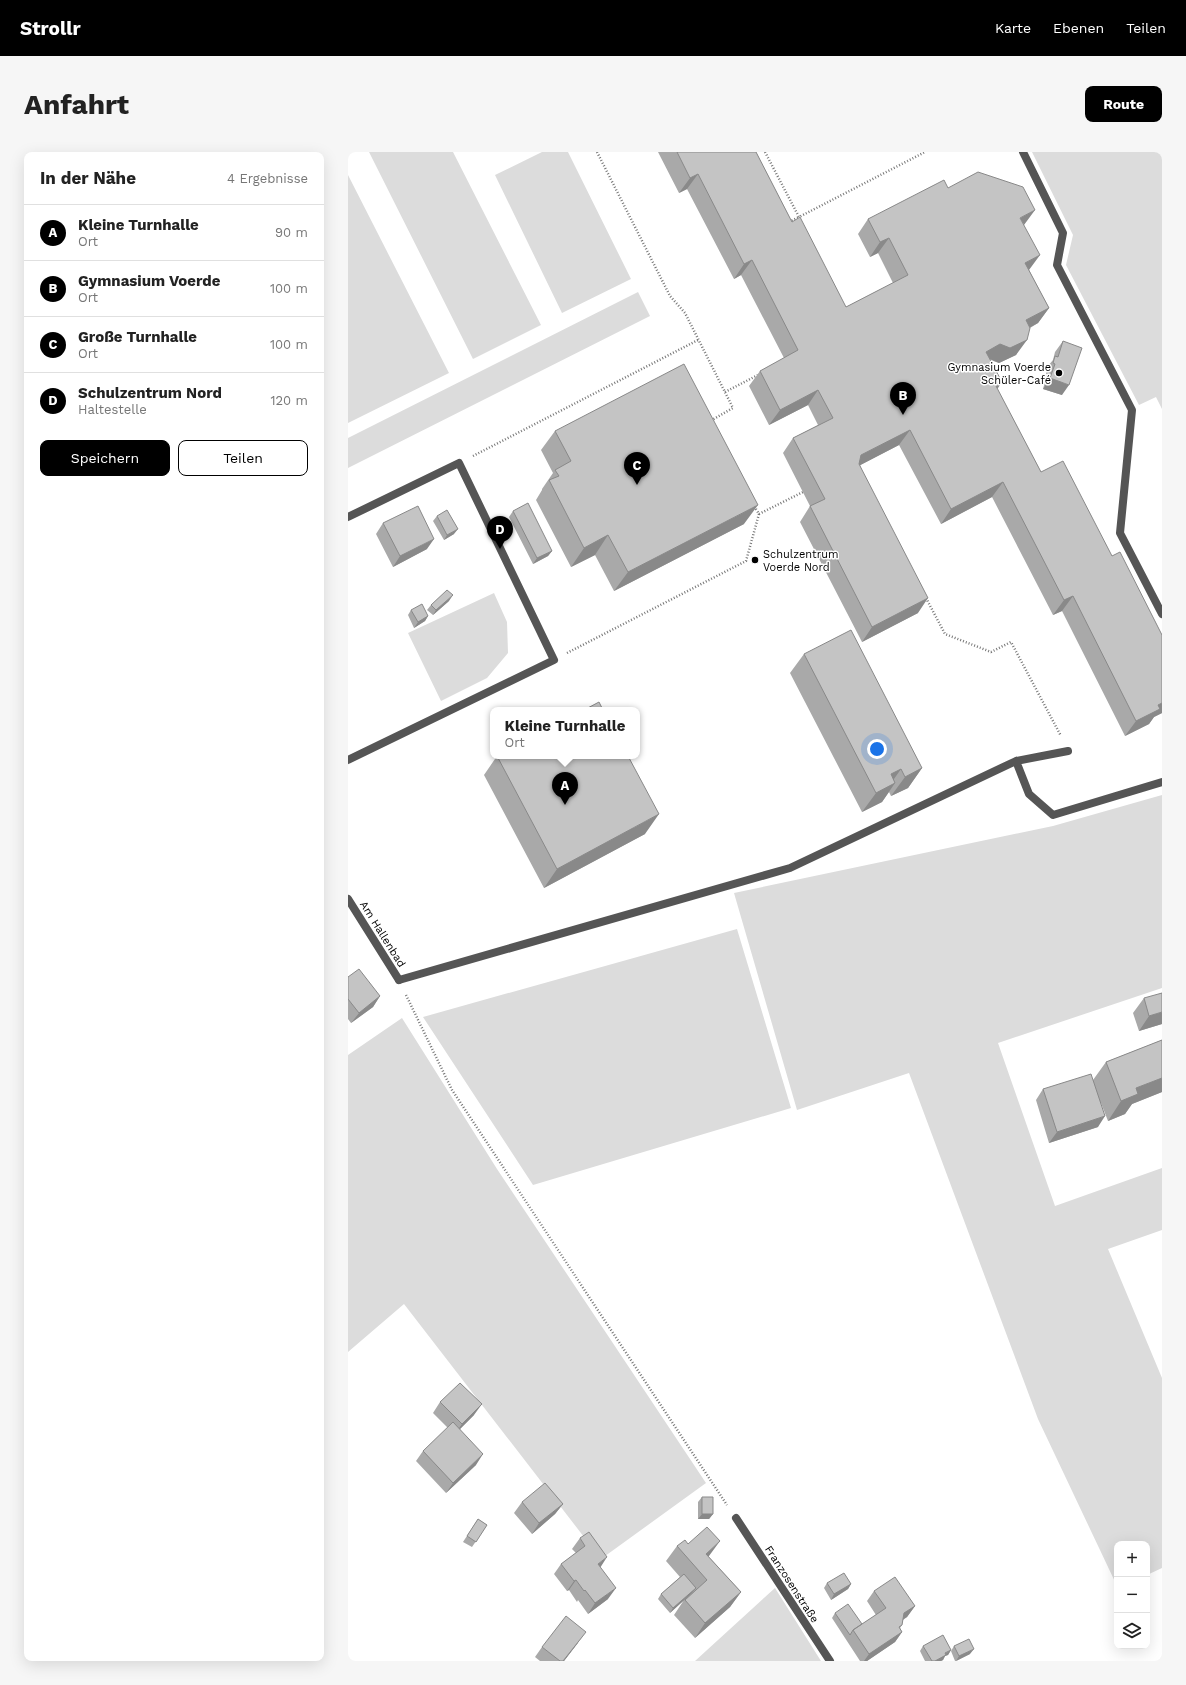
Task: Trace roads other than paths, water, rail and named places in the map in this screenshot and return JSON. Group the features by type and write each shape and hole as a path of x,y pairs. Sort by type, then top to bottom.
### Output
{"street":[{"path":"1023,152 1063,233 1057,265 1132,410 1120,533 1162,614"},
{"path":"348,517 459,463 554,660 348,760"},
{"path":"1068,750 1016,761 1028,794 1053,815 1162,782"},
{"name":"Am Hallenbad","path":"348,899 399,980 790,868 1016,761"},
{"name":"Franzosenstraße","path":"736,1518 830,1661"}],"place":[{"name":"Gymnasium Voerde Schüler-Café","path":"1059,373"},
{"name":"Gymnasium Voerde","path":"903,415"},
{"name":"Große Turnhalle","path":"637,485"},
{"name":"Schulzentrum Nord","path":"500,549"},
{"name":"Schulzentrum Voerde Nord","path":"755,560"},
{"name":"Kleine Turnhalle","path":"565,805"}]}
